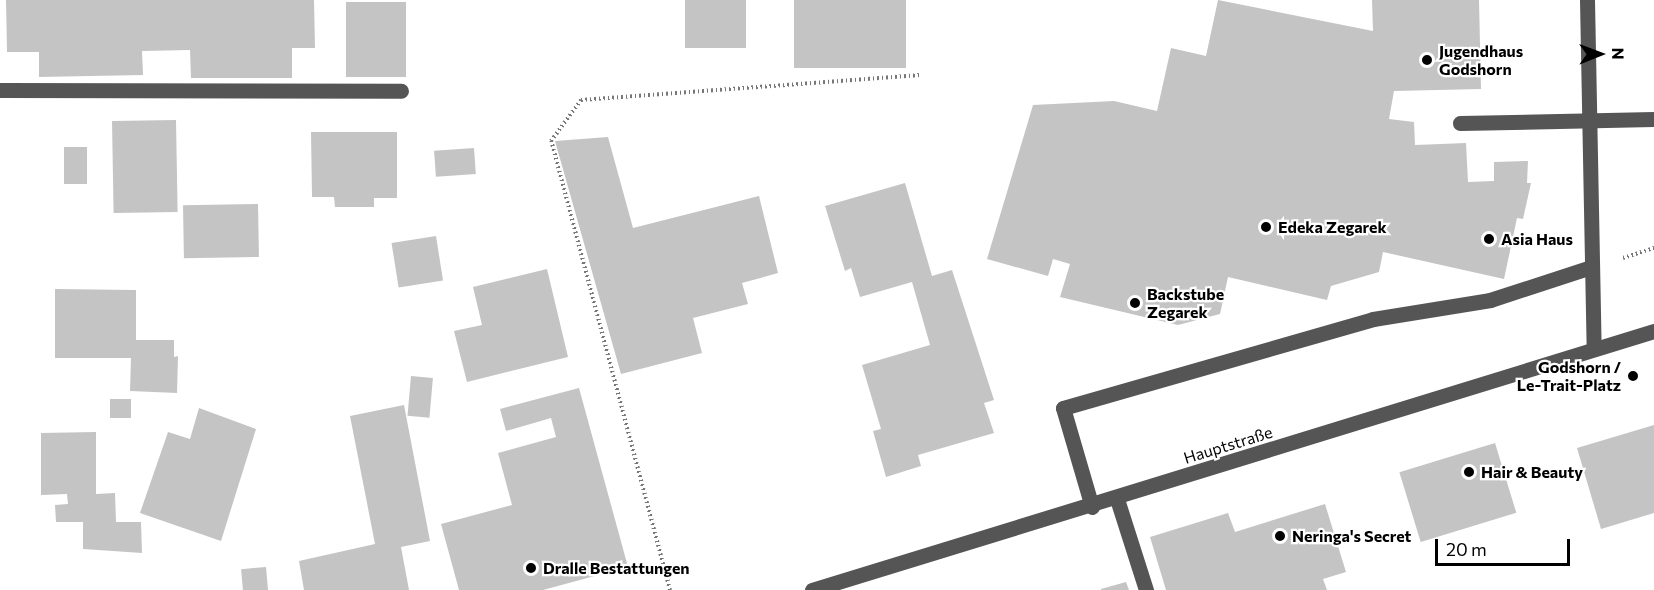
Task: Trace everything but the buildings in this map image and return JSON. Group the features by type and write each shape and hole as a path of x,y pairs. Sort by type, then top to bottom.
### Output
{"street":[{"path":"1587,0 1594,349"},
{"path":"0,90 401,91"},
{"path":"1460,123 1654,119"},
{"path":"1092,507 1063,408 1372,319 1490,300 1592,267"},
{"name":"Hauptstraße","path":"812,590 1092,507 1654,331"},
{"path":"1117,499 1146,590"}],"path":[{"path":"670,590 551,141 581,100 920,75"}],"place":[{"name":"Jugendhaus Godshorn","path":"1427,60"},
{"name":"Edeka Zegarek","path":"1266,227"},
{"name":"Asia Haus","path":"1489,239"},
{"name":"Backstube Zegarek","path":"1135,303"},
{"name":"Godshorn / Le-Trait-Platz","path":"1633,376"},
{"name":"Hair & Beauty","path":"1469,472"},
{"name":"Neringa's Secret","path":"1280,536"},
{"name":"Dralle Bestattungen","path":"531,568"}]}
